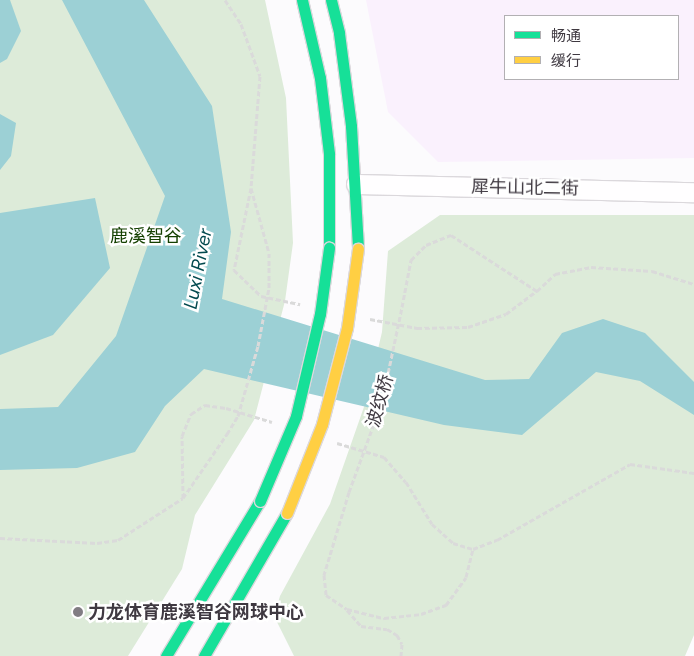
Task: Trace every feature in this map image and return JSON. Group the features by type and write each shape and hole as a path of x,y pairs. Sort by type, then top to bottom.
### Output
{"main road":[{"path":"166,656 260,501 296,416 320,314 329,248 329,154 320,78 302,0"},
{"path":"204,656 287,513 322,424 347,328 358,249 356,184 338,33 330,0"},
{"path":"172,645 187,652"}],"street":[{"name":"犀牛山北二街","path":"356,184 694,192"}],"path":[{"path":"225,0 241,24 260,76 251,188 234,270 261,296 310,306"},
{"path":"0,538 66,543 118,540 183,498 238,416 258,346 269,288 269,253 251,188"},
{"name":"波纹桥","path":"401,656 402,644 397,635 387,630 361,626 347,610 326,595 324,575 349,492 382,402 410,260 426,245 451,235 538,291"},
{"path":"368,318 417,328 468,326 506,314 538,291 555,274 591,267 652,271 694,284"},
{"path":"183,498 182,436 191,414 205,406 226,408 282,425"},
{"path":"328,440 384,457 406,482 432,524 453,543 473,549 497,540 630,464 694,473"},
{"path":"347,610 384,618 420,614 446,604 466,577 473,549"}],"shaded area":[{"path":"366,0 694,0 694,158 438,162 388,112"}],"green space":[{"name":"鹿溪智谷","path":"0,0 265,0 286,98 293,243 285,301 254,420 195,515 182,569 128,656 0,656"},
{"path":"440,215 694,215 694,635 685,656 294,656 274,616 280,596 330,504 365,404 382,332 388,251"}],"water":[{"path":"0,0 10,0 21,31 7,59 0,63"},
{"name":"Luxi River","path":"62,0 144,0 212,106 231,232 222,299 485,380 529,379 562,333 603,319 645,333 694,382 694,415 640,381 596,372 522,435 444,425 204,369 165,406 135,452 77,468 0,470 0,409 58,407 116,336 165,196"},
{"path":"0,114 16,123 11,156 0,170"},
{"path":"95,198 110,268 53,335 0,355 0,213"}],"traffic: fast":[{"path":"302,0 320,78 329,154 329,248"},
{"path":"331,0 339,33 351,126 358,249"},
{"path":"260,501 296,416 320,314 329,248"},
{"path":"166,656 260,501"},
{"path":"204,656 287,513"}],"traffic: slow":[{"path":"287,513 322,424 347,328 358,249"}],"place":[{"name":"力龙体育鹿溪智谷网球中心","path":"78,612"}]}
